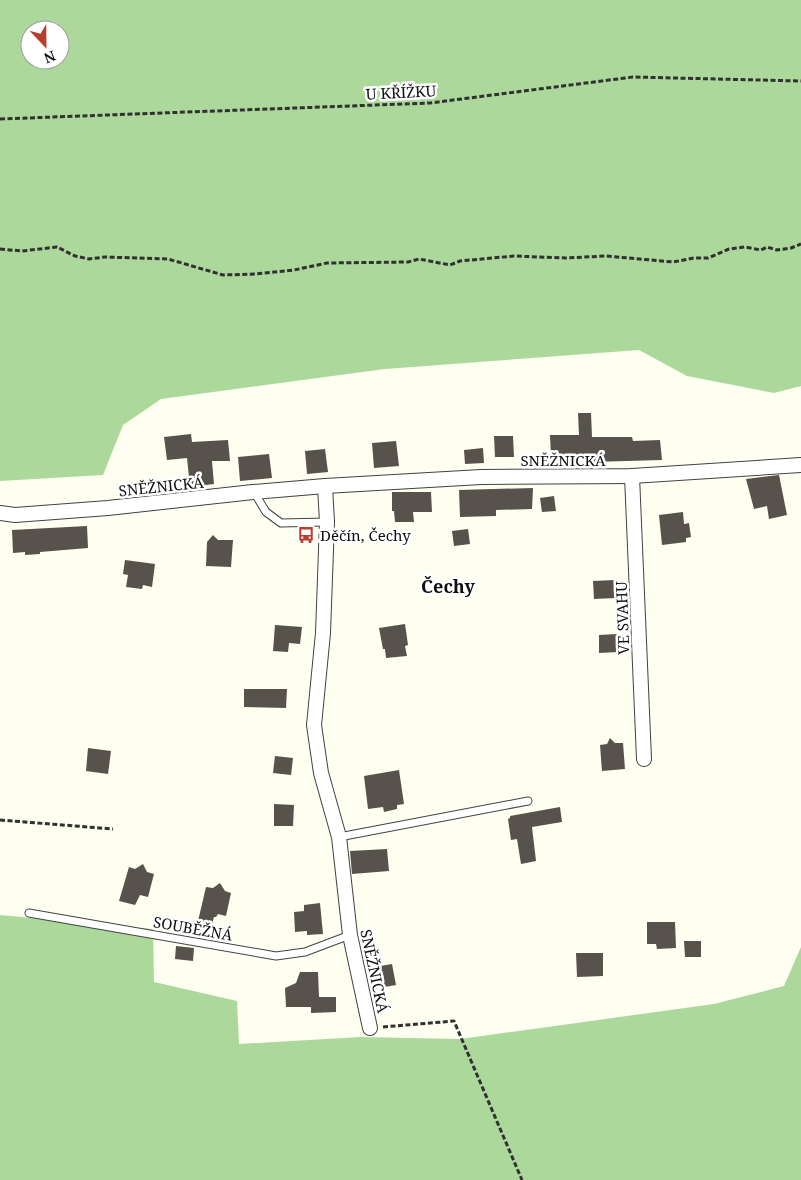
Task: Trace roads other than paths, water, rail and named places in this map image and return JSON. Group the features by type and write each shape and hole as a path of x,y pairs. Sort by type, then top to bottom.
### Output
{"street":[{"name":"SNĚŽNICKÁ","path":"0,513 15,515 108,508 253,492 481,476 632,476 801,465"},
{"name":"VE SVAHU","path":"632,476 644,759"},
{"name":"SNĚŽNICKÁ","path":"325,486 327,522 323,633 314,725 321,773 339,837 350,935 370,1028"}],"lane":[{"path":"253,492 266,512 281,523 327,522"},
{"path":"339,837 528,801"},
{"name":"SOUBĚŽNÁ","path":"29,914 276,956 305,952 350,935"}],"place":[{"name":"Děčín, Čechy","path":"306,535"}],"district":[{"name":"Čechy","path":"448,586"}]}
